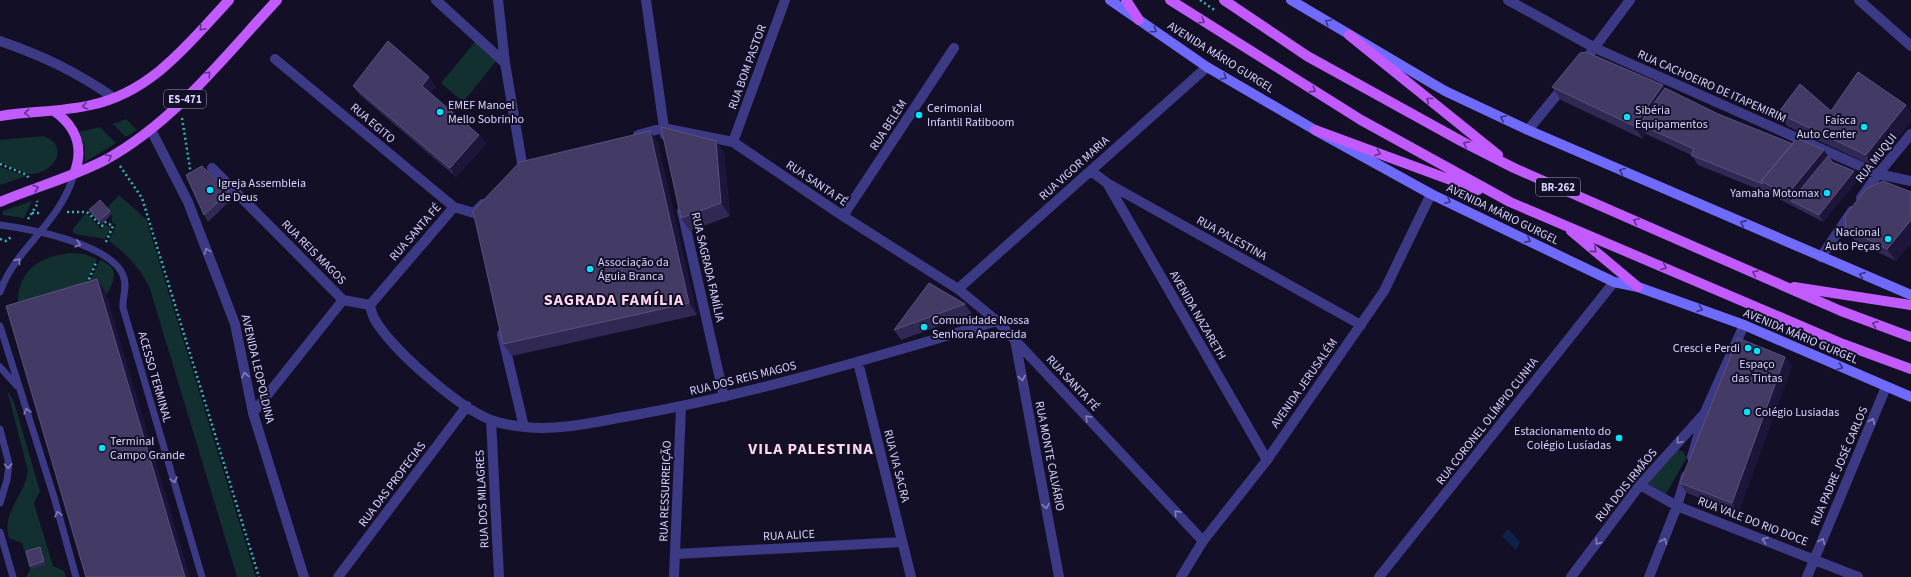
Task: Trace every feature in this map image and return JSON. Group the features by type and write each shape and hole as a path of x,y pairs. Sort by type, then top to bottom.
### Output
{"main road":[{"name":"ES-471","path":"0,116 90,106 114,98 140,86 168,65 229,0"},
{"name":"ES-471","path":"0,202 74,174 113,155 151,130 180,104 277,0"},
{"name":"AVENIDA MÁRIO GURGEL","path":"1110,0 1207,67 1315,130 1431,194 1614,282 1638,287 1744,325 1911,397"},
{"path":"1126,0 1139,20"},
{"name":"AVENIDA MÁRIO GURGEL","path":"1170,0 1361,120 1510,202 1843,344 1911,369"},
{"name":"BR-262","path":"1224,0 1307,56 1461,141 1514,168 1841,311 1911,337"},
{"path":"1291,0 1445,91 1528,130 1911,295"},
{"path":"1349,35 1514,168"},
{"path":"54,111 70,124 78,143 78,164 74,174"},
{"path":"1315,130 1510,202"},
{"path":"1564,225 1638,287"},
{"path":"1781,285 1911,305"}],"street":[{"path":"436,0 505,63"},
{"path":"498,0 505,63 522,164"},
{"path":"646,0 667,144"},
{"name":"RUA BOM PASTOR","path":"733,142 785,0"},
{"name":"RUA CACHOEIRO DE ITAPEMIRIM","path":"1508,0 1595,48 1878,174 1911,181"},
{"path":"1585,60 1630,0"},
{"path":"1859,0 1911,46"},
{"path":"0,41 56,62 86,79 114,98"},
{"name":"RUA BELÉM","path":"843,216 954,48"},
{"name":"RUA EGITO","path":"275,58 454,207"},
{"name":"RUA VIGOR MARIA","path":"958,289 1207,67"},
{"path":"1528,130 1571,77"},
{"name":"RUA SANTA FÉ","path":"626,138 664,128 733,142 843,216 958,289 997,321 1203,541"},
{"name":"AVENIDA LEOPOLDINA","path":"151,130 188,202 236,324 253,413 304,577"},
{"name":"RUA MUQUI","path":"1821,257 1878,174 1911,134"},
{"name":"RUA REIS MAGOS","path":"212,168 343,300 370,305"},
{"name":"RUA PALESTINA","path":"1090,171 1107,183 1361,325"},
{"name":"AVENIDA NAZARETH","path":"1107,183 1267,460"},
{"name":"AVENIDA JERUSALÉM","path":"1181,577 1203,541 1267,460 1384,291 1431,194"},
{"name":"RUA SANTA FÉ","path":"370,305 454,207 475,217 490,196"},
{"name":"RUA SAGRADA FAMÍLIA","path":"679,197 724,397"},
{"name":"RUA CORONEL OLÍMPIO CUNHA","path":"1379,577 1614,282"},
{"path":"253,413 343,300"},
{"path":"370,305 374,318 389,338 434,382 467,406 491,420"},
{"path":"499,320 524,427"},
{"name":"RUA DOS REIS MAGOS","path":"491,420 524,427 553,429 681,407 858,362 997,321"},
{"path":"1649,577 1677,506 1705,412 1744,325"},
{"name":"RUA MONTE CALVÁRIO","path":"1015,340 1059,577"},
{"name":"RUA VIA SACRA","path":"858,362 911,577"},
{"name":"RUA PADRE JOSÉ CARLOS","path":"1807,577 1886,387"},
{"name":"RUA DAS PROFECIAS","path":"338,577 467,406"},
{"name":"RUA RESSURREIÇÃO","path":"674,577 681,407"},
{"name":"RUA DOIS IRMÃOS","path":"1571,577 1640,485 1705,412"},
{"name":"RUA DOS MILAGRES","path":"491,420 499,577"},
{"name":"RUA VALE DO RIO DOCE","path":"1640,485 1677,506 1858,577"},
{"name":"RUA ALICE","path":"676,554 902,542"}],"lane":[{"path":"0,292 9,272 60,208 74,174"},
{"name":"ACESSO TERMINAL","path":"0,225 40,233 101,252 118,267 124,276 125,286 123,308 202,577"},
{"path":"0,326 76,577"},
{"path":"0,367 16,383 22,395"},
{"path":"0,429 9,464 7,480 0,503"},
{"path":"0,532 13,577"}],"path":[{"path":"180,104 191,176 212,168"},
{"path":"113,155 142,198 259,577"}],"green space":[{"path":"475,42 497,60 463,102 441,83"},
{"path":"126,119 137,130 126,137 113,124"},
{"path":"100,127 116,143 85,162 85,147 79,132"},
{"path":"43,136 51,140 56,145 58,151 57,158 48,168 40,172 29,174 0,162 0,140"},
{"path":"0,167 26,176 0,185"},
{"path":"119,195 146,219 256,577 237,577 150,289 142,274 132,262 122,251 109,241 116,225 112,222 112,214 107,208"},
{"path":"32,201 24,218 3,215 3,211"},
{"path":"86,213 101,229 105,225 111,227 105,239 75,234 73,232 73,229"},
{"path":"69,253 84,254 97,259 78,300 18,304 21,283 26,274 32,268 39,262 48,258"},
{"path":"100,260 111,267 114,274 114,279 107,294 106,292 83,298"},
{"path":"7,390 14,402 40,491 34,503 53,566 64,571 66,577 26,577 30,570 22,543 9,538 7,529 8,520 23,488 28,471"},
{"path":"1678,450 1682,451 1687,457 1666,494 1648,482"}],"water":[{"path":"1508,529 1520,542 1516,550 1502,536"}],"building":[{"path":"388,41 429,77 422,86 479,135 450,168 353,86"},
{"name":"Sibéria Equipamentos","path":"1586,52 1663,85 1634,126 1552,87 1580,53"},
{"path":"1858,72 1906,105 1866,155 1778,113 1800,84 1831,111"},
{"path":"1665,88 1718,114 1793,144 1761,181 1763,184 1691,155 1694,149 1639,124"},
{"path":"661,127 716,141 721,203 681,218"},
{"name":"Associação da Águia Branca","path":"650,131 689,303 503,344 473,211 520,162"},
{"path":"1797,138 1824,150 1787,195 1761,181"},
{"name":"Yamaha Motomax","path":"1828,156 1832,162 1854,171 1819,215 1791,201"},
{"name":"Igreja Assembleia de Deus","path":"202,166 229,192 204,215 186,175"},
{"path":"1883,181 1911,192 1911,220 1887,249 1846,228 1845,216 1866,189"},
{"path":"100,200 110,211 99,221 89,210"},
{"name":"Terminal Campo Grande","path":"97,279 185,577 86,577 6,306"},
{"path":"929,283 965,304 894,330"},
{"name":"Colégio Lusiadas","path":"1738,338 1785,357 1732,503 1680,483"},
{"path":"40,547 44,561 30,566 26,551"}],"place":[{"name":"EMEF Manoel Mello Sobrinho","path":"440,112"},
{"name":"Cerimonial Infantil Ratiboom","path":"919,115"},
{"name":"Sibéria Equipamentos","path":"1627,117"},
{"name":"Faísca Auto Center","path":"1864,127"},
{"name":"Igreja Assembleia de Deus","path":"210,190"},
{"name":"Yamaha Motomax","path":"1827,193"},
{"name":"Nacional Auto Peças","path":"1888,239"},
{"name":"Associação da Águia Branca","path":"590,269"},
{"name":"Comunidade Nossa Senhora Aparecida","path":"924,327"},
{"name":"Cresci e Perdi","path":"1748,348"},
{"name":"Espaço das Tintas","path":"1757,351"},
{"name":"Colégio Lusiadas","path":"1747,412"},
{"name":"Estacionamento do Colégio Lusíadas","path":"1619,438"},
{"name":"Terminal Campo Grande","path":"102,448"}],"district":[{"name":"SAGRADA FAMÍLIA","path":"614,299"},
{"name":"VILA PALESTINA","path":"811,448"}]}
